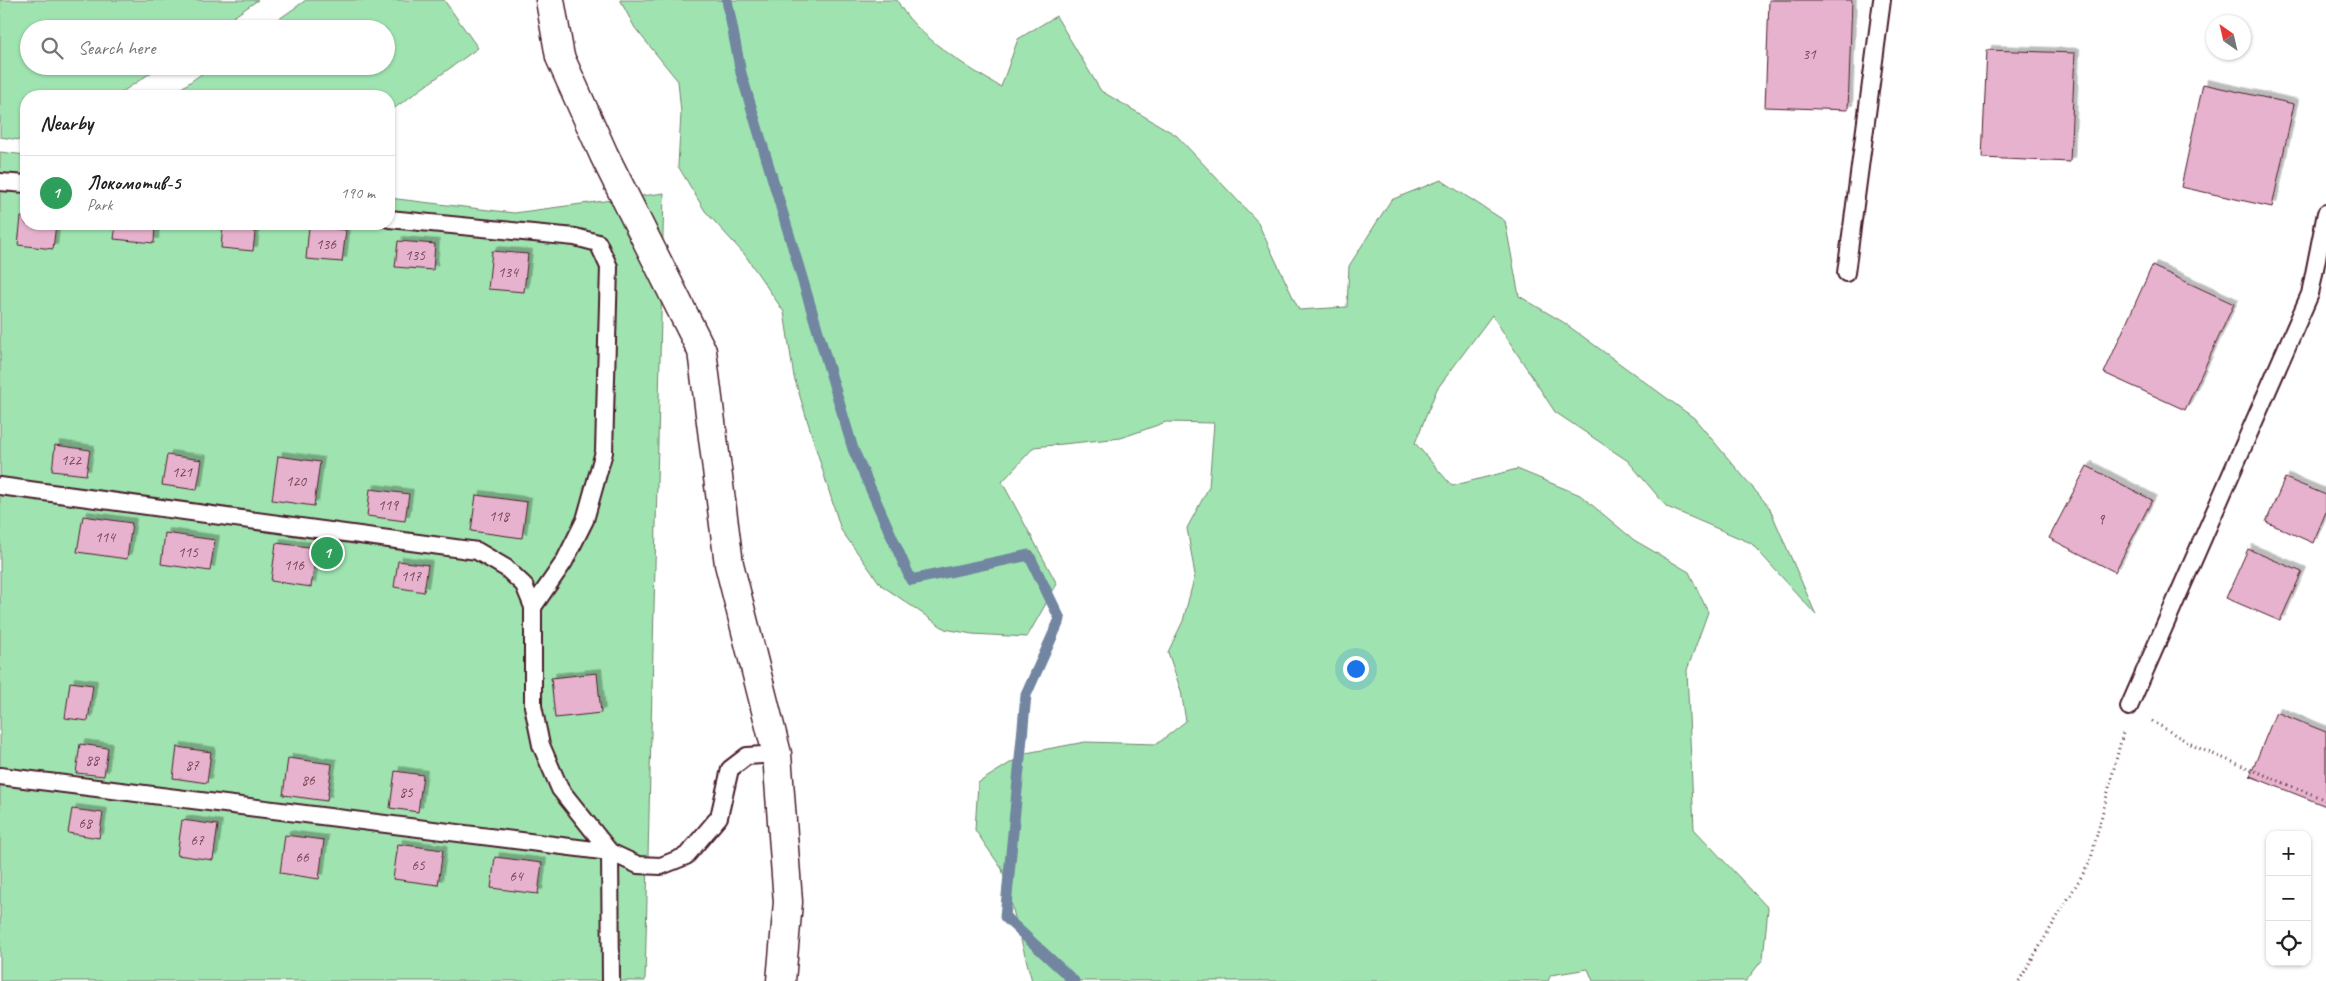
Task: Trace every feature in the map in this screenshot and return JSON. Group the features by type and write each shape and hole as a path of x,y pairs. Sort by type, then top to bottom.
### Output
{"street":[{"path":"550,0 560,57 604,155 702,351 729,564 777,754 788,902 781,981"}],"lane":[{"path":"1846,273 1882,0"},
{"path":"0,182 20,184"},
{"path":"2129,707 2310,294 2326,213"},
{"path":"395,220 575,237 598,243 609,267 604,452 585,520 564,562 533,607"},
{"path":"0,486 477,551 506,568 524,585 533,607 533,706 541,745 560,789 610,852 611,981"},
{"path":"0,776 610,852 638,865 661,866 686,856 719,817 730,769 747,756 777,754"}],"path":[{"path":"2019,981 2090,862 2129,707 2196,747 2326,800"}],"green space":[{"path":"0,0 258,0 229,20 20,20 20,75 148,75 125,90 20,90 20,140 0,137"},
{"path":"306,0 444,0 478,48 395,108 395,90 179,90 200,75 395,75 395,20 278,20"},
{"path":"620,0 897,0 904,12 928,37 958,60 1001,87 1018,39 1056,16 1101,91 1176,135 1257,221 1299,310 1347,307 1349,266 1391,200 1441,180 1505,221 1519,296 1563,322 1694,418 1769,507 1816,615 1751,543 1667,507 1628,461 1555,412 1492,315 1437,389 1415,443 1452,486 1517,469 1580,495 1634,540 1689,572 1708,612 1687,670 1694,829 1768,908 1763,959 1746,981 1593,981 1588,969 1551,975 1548,981 1032,981 1002,869 975,830 978,783 1026,753 1085,742 1157,744 1186,721 1181,691 1168,652 1183,621 1195,575 1187,528 1209,487 1214,423 1166,422 1121,438 1034,447 1002,482 1057,584 1027,637 972,634 945,629 881,585 841,530 794,377 784,312 745,255 705,211 678,166 681,113 678,81 635,28"},
{"path":"0,152 20,154 20,230 395,230 395,199 514,213 664,193 645,981 0,981"}],"building":[{"path":"1769,0 1852,0 1848,110 1765,107"},
{"path":"1987,50 2075,53 2070,162 1982,158"},
{"path":"2203,84 2294,104 2272,207 2181,187"},
{"path":"20,226 20,230 55,230 53,249 18,245"},
{"path":"115,230 155,230 154,243 114,239"},
{"path":"222,230 255,230 253,251 221,248"},
{"path":"309,230 346,230 342,262 306,259"},
{"path":"398,241 435,244 433,270 395,267"},
{"path":"492,251 528,254 524,292 488,289"},
{"path":"2152,266 2234,304 2185,410 2104,373"},
{"path":"55,445 90,450 86,475 52,471"},
{"path":"167,455 202,460 197,490 162,485"},
{"path":"278,456 320,462 314,506 272,500"},
{"path":"2087,466 2152,500 2115,572 2049,538"},
{"path":"2285,478 2326,495 2326,512 2313,543 2266,522"},
{"path":"370,489 409,494 405,521 367,516"},
{"path":"476,495 527,502 522,538 471,531"},
{"path":"83,516 132,523 127,559 77,552"},
{"path":"165,533 215,540 210,571 161,564"},
{"path":"276,543 317,548 311,587 271,581"},
{"path":"2248,549 2302,572 2280,621 2226,598"},
{"path":"398,561 428,565 424,592 394,587"},
{"path":"597,673 601,713 555,718 551,678"},
{"path":"70,682 93,685 88,721 65,718"},
{"path":"2276,712 2326,732 2326,806 2250,776"},
{"path":"80,744 108,748 104,776 76,773"},
{"path":"177,747 211,752 207,783 173,778"},
{"path":"288,758 332,764 327,801 283,795"},
{"path":"395,771 423,775 418,812 390,808"},
{"path":"72,809 103,813 99,838 68,833"},
{"path":"182,820 218,825 213,860 177,855"},
{"path":"285,835 324,840 319,879 280,873"},
{"path":"398,844 443,850 438,885 393,879"},
{"path":"495,857 542,863 538,894 491,888"}],"waterway":[{"path":"727,0 741,73 853,449 911,580 1029,555 1060,619 1026,695 1005,917 1074,981"}],"place":[{"name":"Локомотив-5","path":"327,553"}]}
